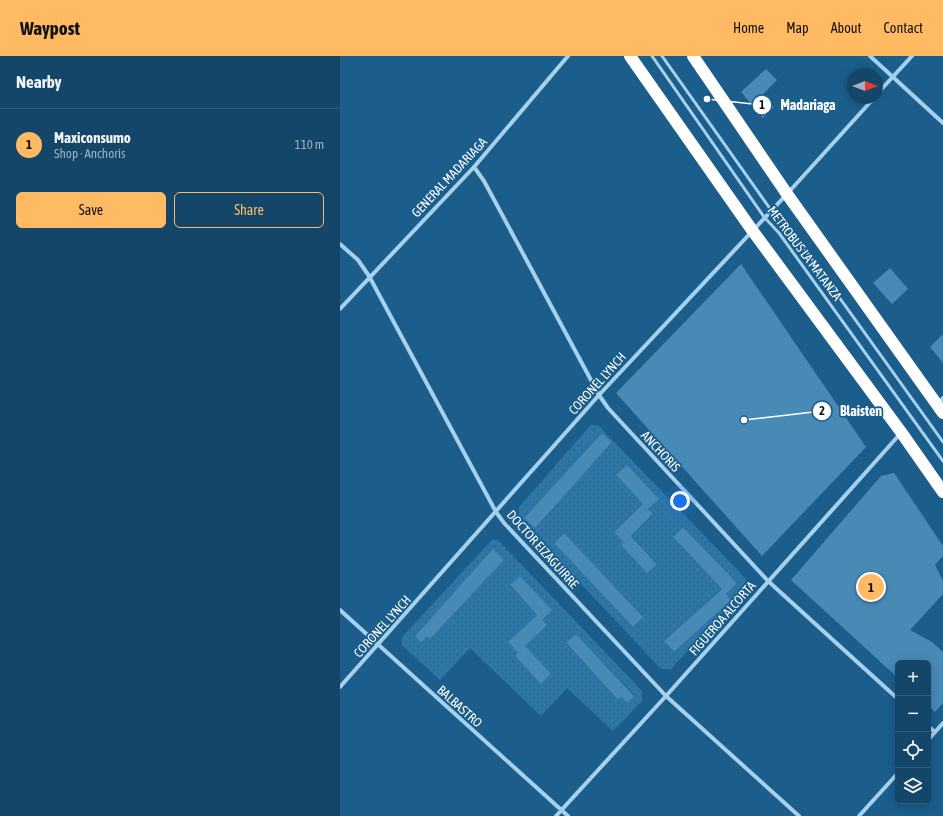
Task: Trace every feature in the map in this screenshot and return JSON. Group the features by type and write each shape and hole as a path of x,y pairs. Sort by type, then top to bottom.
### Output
{"highway":[{"path":"630,56 752,230 901,432 943,492"},
{"path":"693,56 787,194 941,405"}],"street":[{"name":"GENERAL MADARIAGA","path":"340,308 474,167 568,56"},
{"path":"870,56 943,123"},
{"path":"883,88 912,56"},
{"name":"CORONEL LYNCH","path":"340,687 599,394 787,194 869,104"},
{"name":"ANCHORIS","path":"474,167 484,181 608,408 768,581 895,696"},
{"name":"DOCTOR EIZAGUIRRE","path":"340,244 358,260 369,276 496,512 504,523 666,696 799,816"},
{"name":"FIGUEROA ALCORTA","path":"556,816 666,696 901,432"},
{"name":"BALBASTRO","path":"340,610 568,816"},
{"path":"931,737 943,723"},
{"path":"931,729 935,732"},
{"path":"859,816 895,776"}],"lane":[{"name":"METROBUS LA MATANZA","path":"652,56 764,217 779,232 943,461"},
{"name":"METROBUS LA MATANZA","path":"662,56 771,210 788,226 943,442"}],"shaded area":[{"path":"591,425 598,425 746,579 746,588 671,669 661,669 519,518 519,507","holes":["602,433 612,442 534,527 524,518","627,466 658,499 648,509 653,515 627,540 632,536 657,563 647,573 621,545 625,542 614,532 643,504 617,475","683,527 737,583 726,593 673,537","564,533 643,617 633,627 554,543","721,589 731,600 674,652 664,641"]},
{"path":"492,540 498,540 642,691 642,701 613,731 567,688 541,716 470,648 440,680 402,645 402,637","holes":["493,550 504,560 430,639 427,637 421,643 415,636","520,576 552,610 542,620 546,625 518,653 508,642 537,615 510,586","576,634 634,695 627,703 621,697 618,700 566,644","525,647 551,674 541,684 515,656"]}],"building":[{"path":"766,69 777,80 762,95 774,107 763,118 741,92"},
{"path":"741,264 866,447 762,556 616,393"},
{"path":"890,268 908,289 892,304 873,283"},
{"path":"943,334 943,363 930,347"},
{"path":"602,433 612,442 535,528 524,518"},
{"path":"627,465 659,499 648,509 653,514 631,536 657,564 647,573 621,545 624,542 614,532 643,504 616,475"},
{"path":"894,473 943,546 943,556 935,565 943,581 943,594 910,630 932,642 943,652 943,703 935,712 931,708 931,660 895,660 895,675 791,580 881,476"},
{"path":"683,527 737,583 726,594 731,600 674,652 664,641 722,589 673,537"},
{"path":"564,533 643,617 633,627 554,543"},
{"path":"493,549 504,560 430,639 427,637 421,643 415,636"},
{"path":"520,576 552,610 542,620 547,625 525,646 551,674 541,684 515,656 518,653 508,642 537,615 510,585"},
{"path":"576,634 634,696 627,703 621,697 618,700 566,643"}],"place":[{"name":"Madariaga","path":"707,99"},
{"name":"Blaisten","path":"744,420"},
{"name":"Maxiconsumo","path":"871,587"}]}
